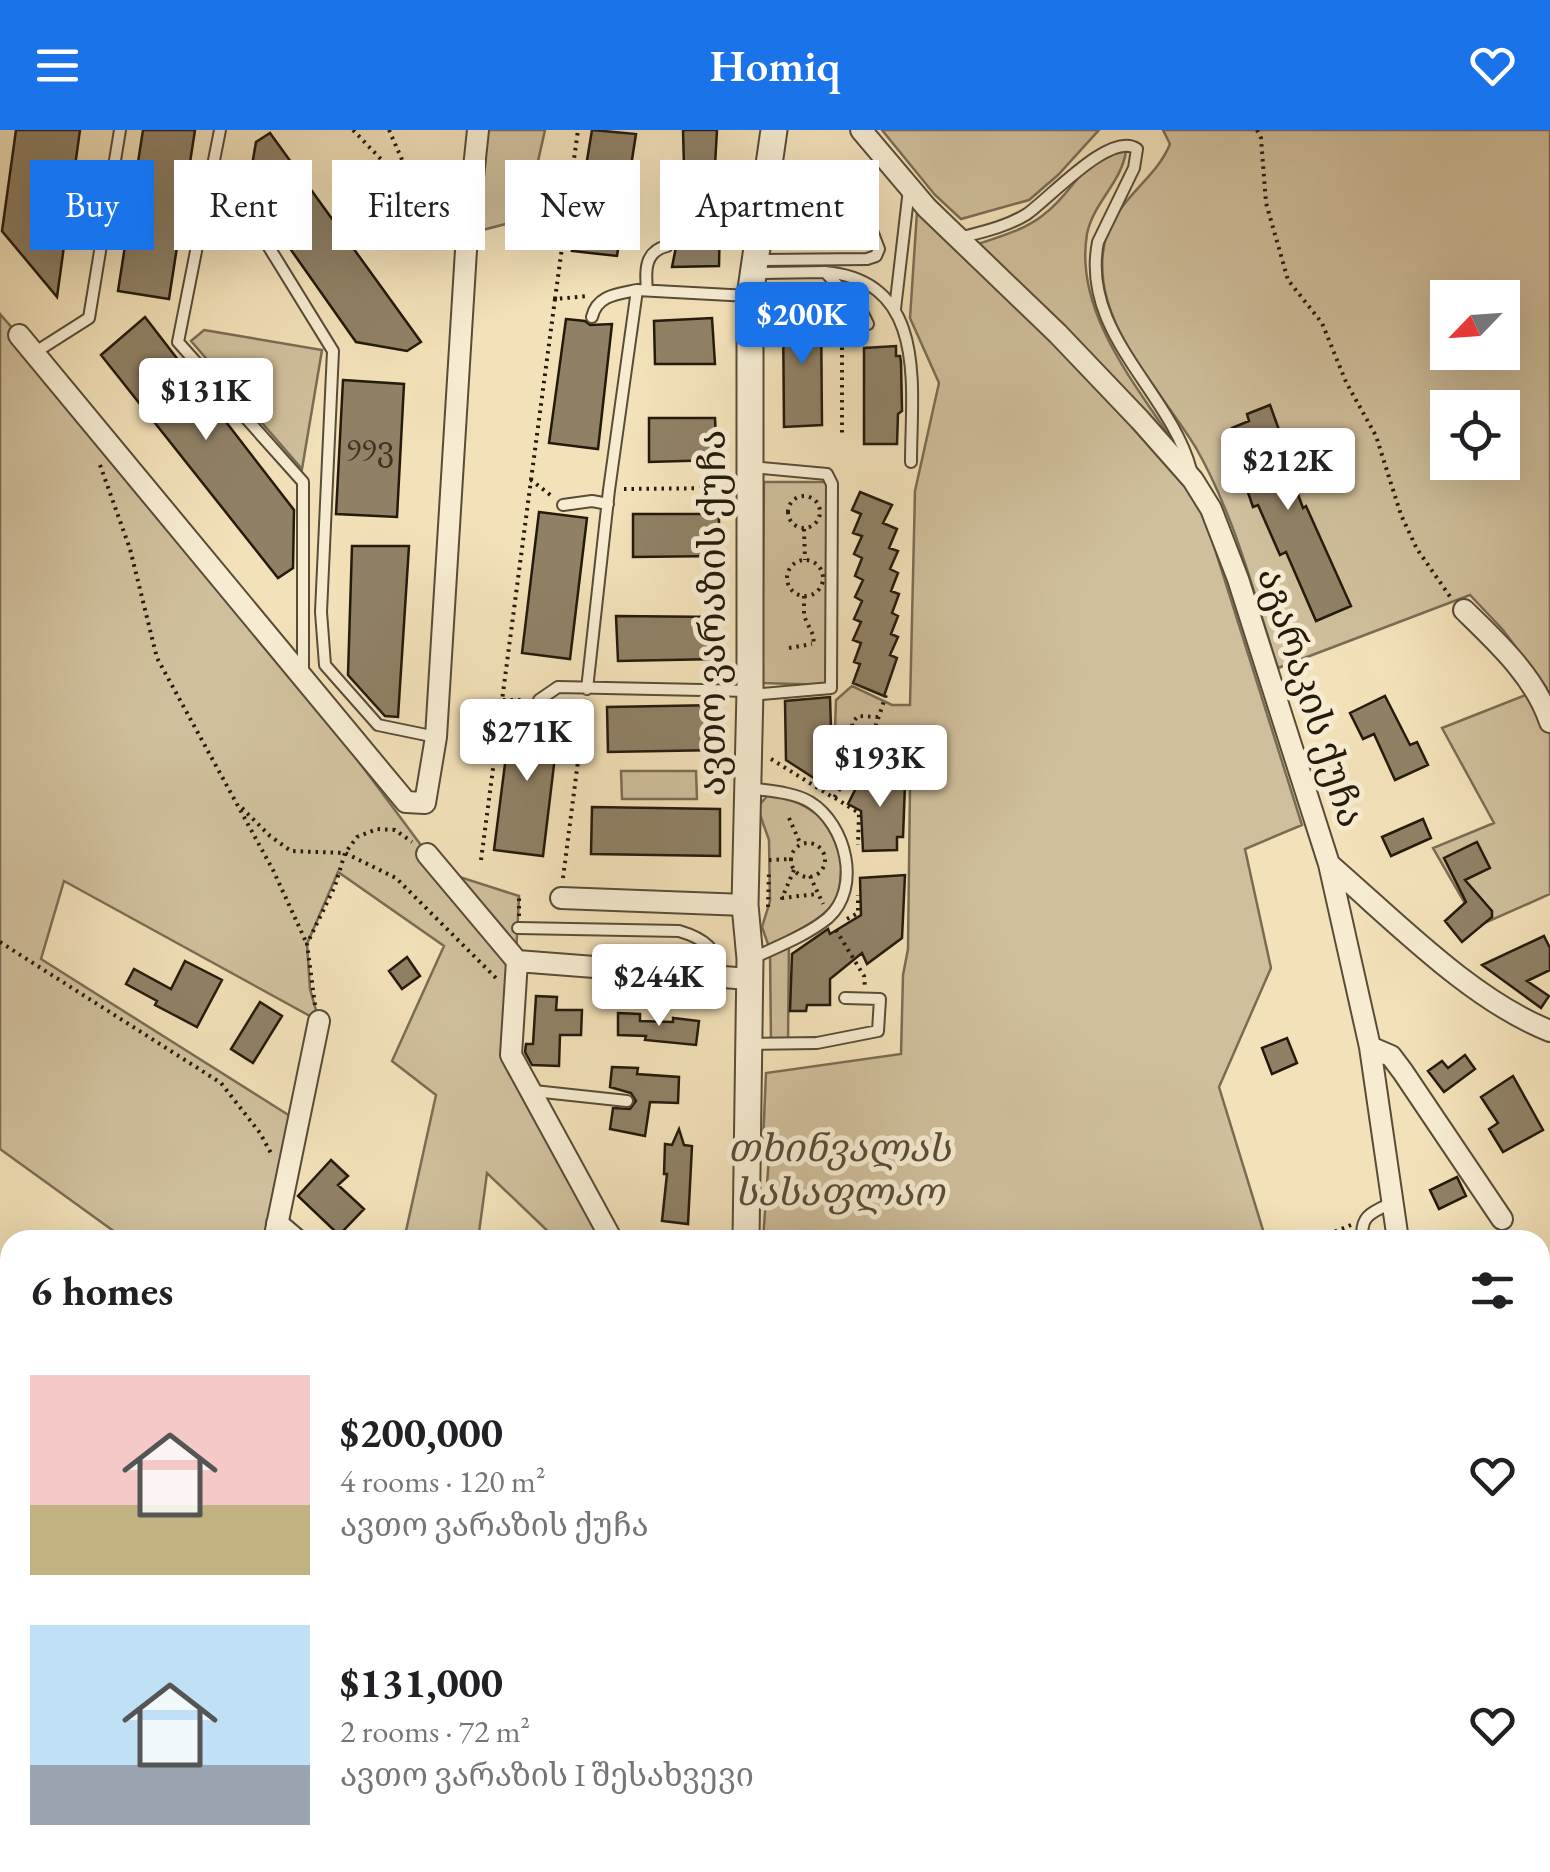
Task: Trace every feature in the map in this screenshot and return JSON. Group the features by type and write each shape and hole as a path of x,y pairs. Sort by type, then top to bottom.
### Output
{"street":[{"path":"475,160 478,130"},
{"name":"ავთო ვარაზის ქუჩა","path":"746,1230 752,276 774,130"},
{"name":"აგარაკის ქუჩა","path":"861,130 909,188 1058,334 1193,480 1211,508 1329,864 1370,1047 1396,1230"},
{"path":"19,335 406,802 425,803 436,737 466,250"},
{"path":"1464,610 1506,650 1544,704 1550,722"},
{"path":"428,854 517,961 511,1055 606,1230"},
{"path":"1329,864 1470,984 1524,1021 1550,1031"},
{"path":"561,898 746,905"},
{"path":"517,961 718,976 750,969"},
{"path":"275,1230 319,1021"},
{"path":"1370,1047 1391,1056 1404,1072 1502,1219"}],"lane":[{"path":"33,353 89,318 120,130"},
{"path":"220,130 178,342 303,482 303,678"},
{"path":"958,238 1017,220 1032,211 1099,147 1122,138 1130,140 1136,150 1134,168 1098,242 1099,284 1111,328 1187,454 1193,480"},
{"path":"895,309 909,188"},
{"path":"752,276 790,260 867,259 876,256 879,247"},
{"path":"587,689 609,490 642,290 649,258 660,248"},
{"path":"270,250 332,351 321,612 325,665 378,726 436,737"},
{"path":"825,272 868,324"},
{"path":"592,317 597,304 610,295 642,290 752,276 825,272 864,282 895,309 905,328 911,354 911,462"},
{"path":"538,706 558,688 761,694 831,688 832,484 826,474 750,477"},
{"path":"563,505 592,501 608,504"},
{"path":"748,788 810,802 829,819 841,837 846,879 840,902 829,917 750,969"},
{"path":"518,928 679,931 697,936 711,947 719,967 718,976"},
{"path":"748,1044 817,1044 878,1031 880,998 845,998"},
{"path":"530,1091 627,1101"},
{"path":"1362,1230 1368,1214 1392,1203"}],"path":[{"path":"353,130 382,160"},
{"path":"390,130 403,160"},
{"path":"481,860 578,130"},
{"path":"1258,130 1266,202 1288,280 1322,322 1346,382 1376,436 1401,514 1417,549 1444,591 1464,610"},
{"path":"790,250 790,260"},
{"path":"842,290 842,435"},
{"path":"556,299 610,295"},
{"path":"95,450 130,549 158,658 273,870 307,944 310,988 319,1021"},
{"path":"609,490 750,477"},
{"path":"531,480 563,505"},
{"path":"804,496 814,500 820,513 816,523 804,529 792,523 788,513 795,500 804,496"},
{"path":"804,529 805,560"},
{"path":"805,560 819,566 823,578 815,592 804,596 790,588 786,576 791,565 805,560"},
{"path":"789,648 814,644 804,616 804,596"},
{"path":"561,898 587,689"},
{"path":"766,756 834,798 864,748 886,695"},
{"path":"502,700 538,706"},
{"path":"878,717 858,716 852,723 853,736 864,748 893,755 907,780 906,788"},
{"path":"844,740 853,736"},
{"path":"238,804 291,851 345,853 396,878 467,946 514,999"},
{"path":"789,818 802,845"},
{"path":"307,944 335,886 345,853 358,837 376,829 395,830 428,854"},
{"path":"810,876 822,869 823,854 816,845 802,845 795,849 791,860 794,870 782,898 818,894"},
{"path":"768,860 791,860"},
{"path":"794,870 810,876 864,976 865,998"},
{"path":"0,942 221,1083 260,1132 286,1181"},
{"path":"1338,1230 1363,1220"}],"green space":[{"path":"478,130 545,130 538,160 505,160 505,224 485,229 485,160 475,160"},
{"path":"882,130 1099,130 1029,200 961,219 935,195"},
{"path":"1163,130 1550,130 1550,894 1478,926 1433,848 1494,823 1442,728 1546,687 1503,630 1470,595 1278,668 1242,553 1217,490 1196,448 1119,331 1103,279 1103,252 1114,219 1170,144"},
{"path":"1126,151 1119,173 1095,212 1087,234 1085,263 1089,291 1111,345 1174,443 978,244 1035,221 1087,169"},
{"name":"თხინვალას სასაფლაო","path":"917,212 1007,295 1180,474 1203,511 1302,825 1245,849 1271,968 1219,1087 1263,1230 764,1230 770,1143 763,1142 766,1073 901,1054 903,975 908,949 910,786 847,751 851,742 835,729 836,700 852,686 892,705 910,705 915,491 939,383 910,318"},
{"path":"0,314 168,514 432,860 447,873 519,896 511,1055 607,1230 547,1230 487,1173 479,1230 406,1230 436,1095 392,1061 444,946 338,872 307,944 310,989 319,1021 64,881 41,959 298,1121 276,1230 112,1230 0,1149"},
{"path":"204,330 322,350 302,469 191,341"},
{"path":"764,482 828,482 829,685 762,683"},
{"path":"621,771 696,771 697,799 622,799"},
{"path":"769,794 798,803 822,819 831,829 841,856 834,902 820,917 789,935 788,1044 771,1044 770,950 762,927 770,901 769,840 759,812 760,804"}],"building":[{"path":"16,130 80,130 76,160 30,160 30,250 63,250 57,297 2,231"},
{"path":"143,130 195,130 190,160 174,160 177,250 169,299 118,291 124,250 154,250 154,160 138,160"},
{"path":"592,130 636,134 632,160 587,160"},
{"path":"683,130 717,130 715,160 684,160"},
{"path":"270,133 290,160 253,160 256,142"},
{"path":"312,191 332,219 332,250 355,250 421,342 407,351 356,342 291,250 312,250"},
{"path":"572,250 618,250 617,256"},
{"path":"675,250 719,250 719,266 672,267"},
{"path":"821,307 822,425 784,427 783,308"},
{"path":"145,317 294,510 293,568 278,578 101,355"},
{"path":"712,318 715,364 655,364 654,321"},
{"path":"566,319 590,325 612,324 598,449 549,443"},
{"path":"896,346 901,362 902,411 898,414 897,444 864,444 864,348"},
{"path":"343,380 404,384 397,517 336,514"},
{"path":"1270,405 1283,441 1279,443 1303,508 1306,506 1351,606 1316,621 1286,552 1280,555 1258,505 1253,507 1242,475 1249,473 1232,428 1249,421 1247,414"},
{"path":"649,418 715,418 717,460 649,462"},
{"path":"860,492 892,505 883,523 897,529 889,548 898,551 890,569 898,573 891,591 899,594 892,613 898,616 891,634 898,637 890,655 897,658 884,696 853,683 860,664 854,662 861,643 853,640 861,622 854,619 862,601 855,597 863,580 855,576 862,558 854,554 862,536 853,533 861,514 852,510"},
{"path":"539,512 587,518 570,659 522,653"},
{"path":"633,514 719,514 719,556 633,557"},
{"path":"352,546 409,546 398,717 385,716 348,675"},
{"path":"616,616 720,617 718,659 618,661"},
{"path":"1385,696 1410,745 1417,742 1428,765 1395,780 1374,734 1363,739 1350,713"},
{"path":"830,697 831,730 846,741 823,784 786,760 785,701"},
{"path":"719,705 719,750 608,752 607,707"},
{"path":"512,709 528,711 537,721 546,713 560,715 543,856 494,850"},
{"path":"867,766 905,785 903,837 897,837 897,850 863,851 861,811 848,804"},
{"path":"592,807 720,809 720,856 591,854"},
{"path":"1423,819 1431,838 1391,856 1382,837"},
{"path":"1477,842 1490,868 1465,880 1492,911 1492,917 1462,942 1445,921 1466,902 1444,858"},
{"path":"905,875 902,938 867,964 862,953 830,979 830,1005 807,1005 806,1011 790,1011 792,954 828,929 830,934 861,915 860,878"},
{"path":"1544,936 1550,948 1550,970 1527,981 1549,996 1541,1008 1482,965"},
{"path":"407,957 420,976 402,989 389,971"},
{"path":"185,961 222,980 197,1027 126,984 134,969 171,989"},
{"path":"536,996 557,997 556,1010 582,1010 581,1035 560,1035 559,1066 532,1065 525,1052 526,1044 533,1044"},
{"path":"260,1002 282,1016 253,1063 231,1049"},
{"path":"618,1013 640,1014 640,1021 699,1021 696,1045 618,1035"},
{"path":"1287,1038 1297,1063 1272,1074 1262,1048"},
{"path":"1465,1055 1475,1069 1444,1092 1428,1071 1442,1061 1448,1068"},
{"path":"612,1067 638,1068 637,1074 679,1077 678,1103 650,1102 645,1136 610,1129 613,1108 630,1109 636,1101 631,1093 610,1087"},
{"path":"1513,1076 1543,1130 1503,1152 1489,1129 1498,1123 1481,1097"},
{"path":"679,1129 684,1145 692,1146 688,1224 662,1221 667,1174 665,1144 672,1145"},
{"path":"331,1160 348,1176 338,1185 364,1209 344,1230 334,1230 298,1196"},
{"path":"1457,1177 1466,1196 1439,1209 1430,1190"}]}
